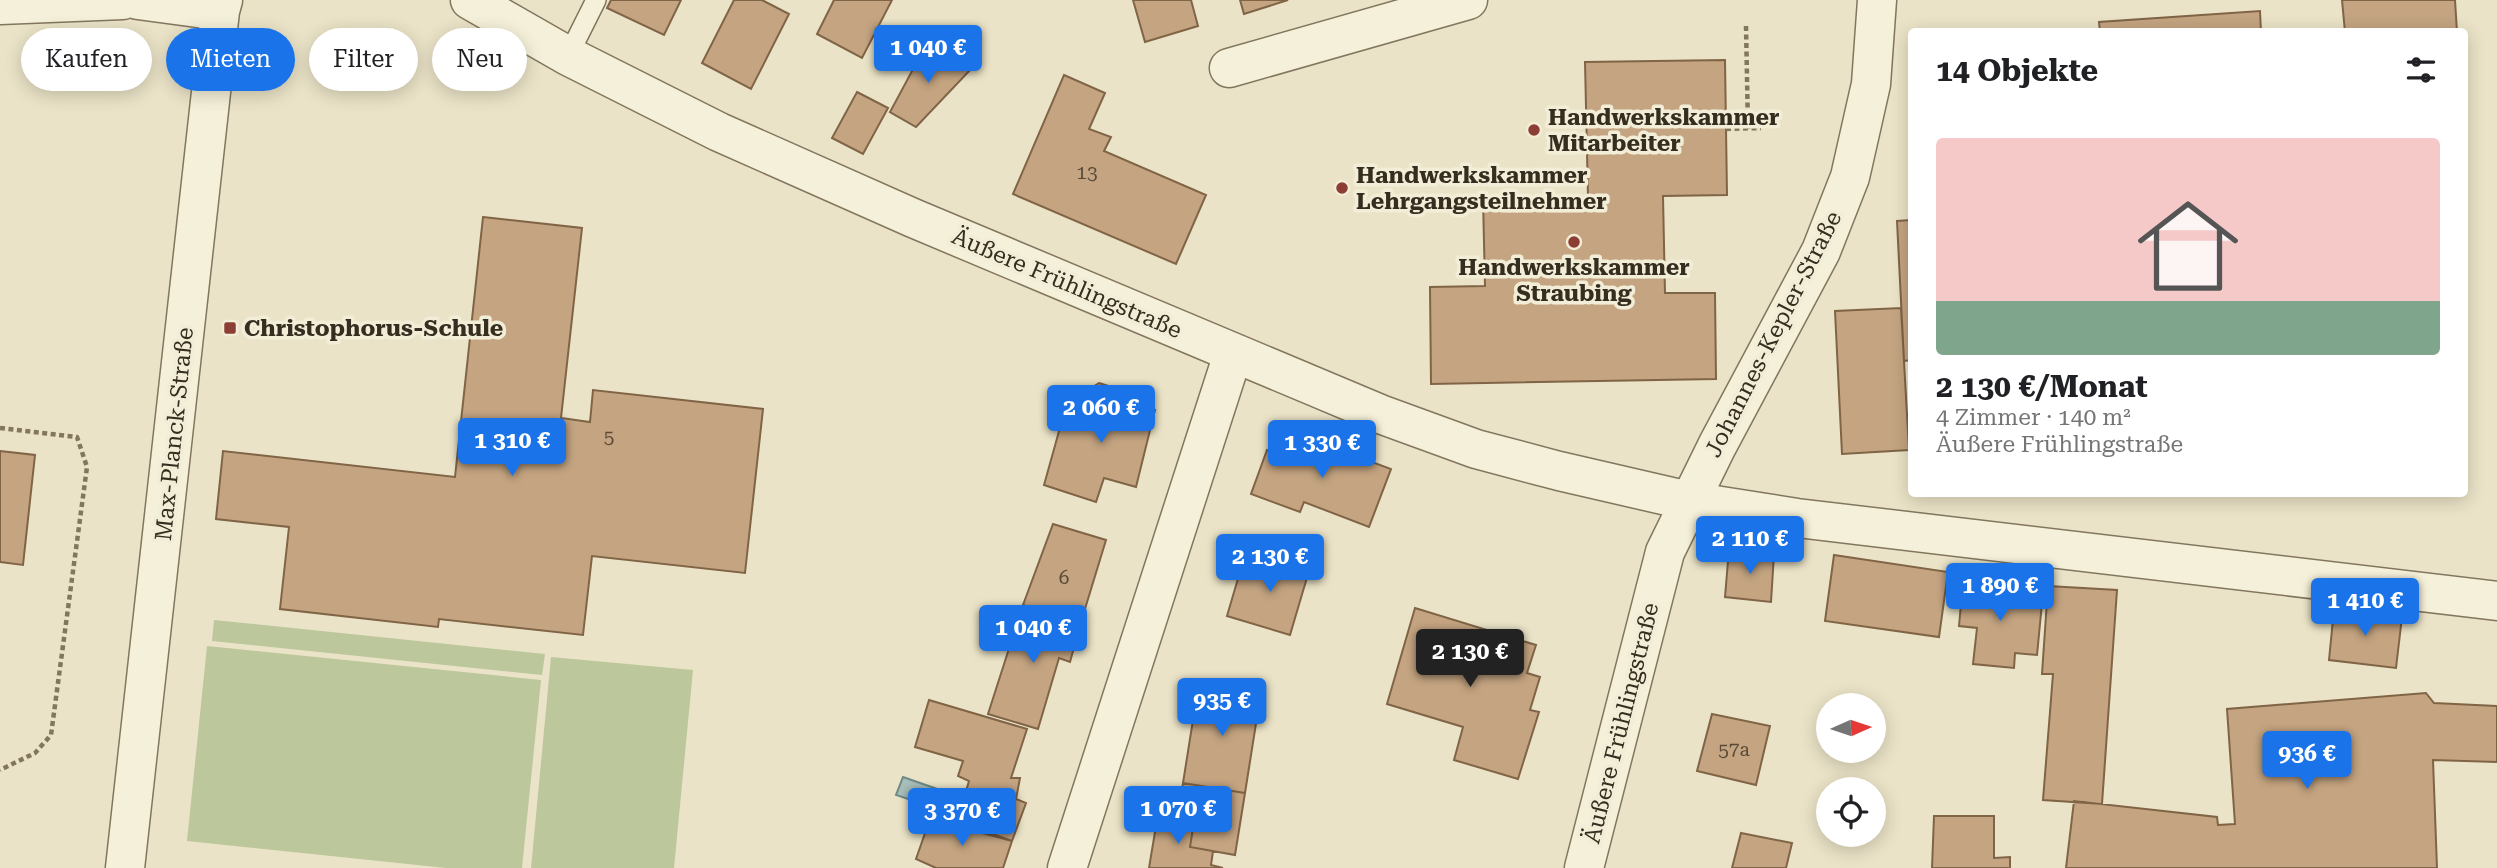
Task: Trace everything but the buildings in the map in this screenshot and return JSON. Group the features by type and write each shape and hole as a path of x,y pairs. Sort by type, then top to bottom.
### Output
{"street":[{"path":"0,5 123,0"},
{"path":"138,0 222,6"},
{"name":"Äußere Frühlingstraße","path":"470,0 568,56 719,132 1233,354 1380,414 1476,449 1689,501 1889,530 2497,601"},
{"path":"1230,68 1468,0"},
{"name":"Johannes-Kepler-Straße","path":"1689,501 1821,251 1850,177 1871,84 1877,0"},
{"name":"Max-Planck-Straße","path":"125,868 222,6"},
{"path":"1067,868 1233,354"},
{"name":"Äußere Frühlingstraße","path":"1584,868 1665,552 1689,501"}],"lane":[{"path":"568,56 596,0"}],"path":[{"path":"1746,26 1748,129"},
{"path":"1726,129 1761,128"},
{"path":"0,428 77,437 87,467 51,735 35,753 0,771"}],"green space":[{"path":"214,620 545,654 542,675 212,641"},
{"path":"207,646 541,680 522,868 446,868 187,841"},
{"path":"551,657 693,670 674,868 531,868"}],"water":[{"path":"903,777 940,790 935,808 896,795"}],"place":[{"name":"Handwerkskammer Mitarbeiter","path":"1534,130"},
{"name":"Handwerkskammer Lehrgangsteilnehmer","path":"1342,188"},
{"name":"Handwerkskammer Straubing","path":"1574,242"},
{"name":"Christophorus-Schule","path":"230,328"}]}
